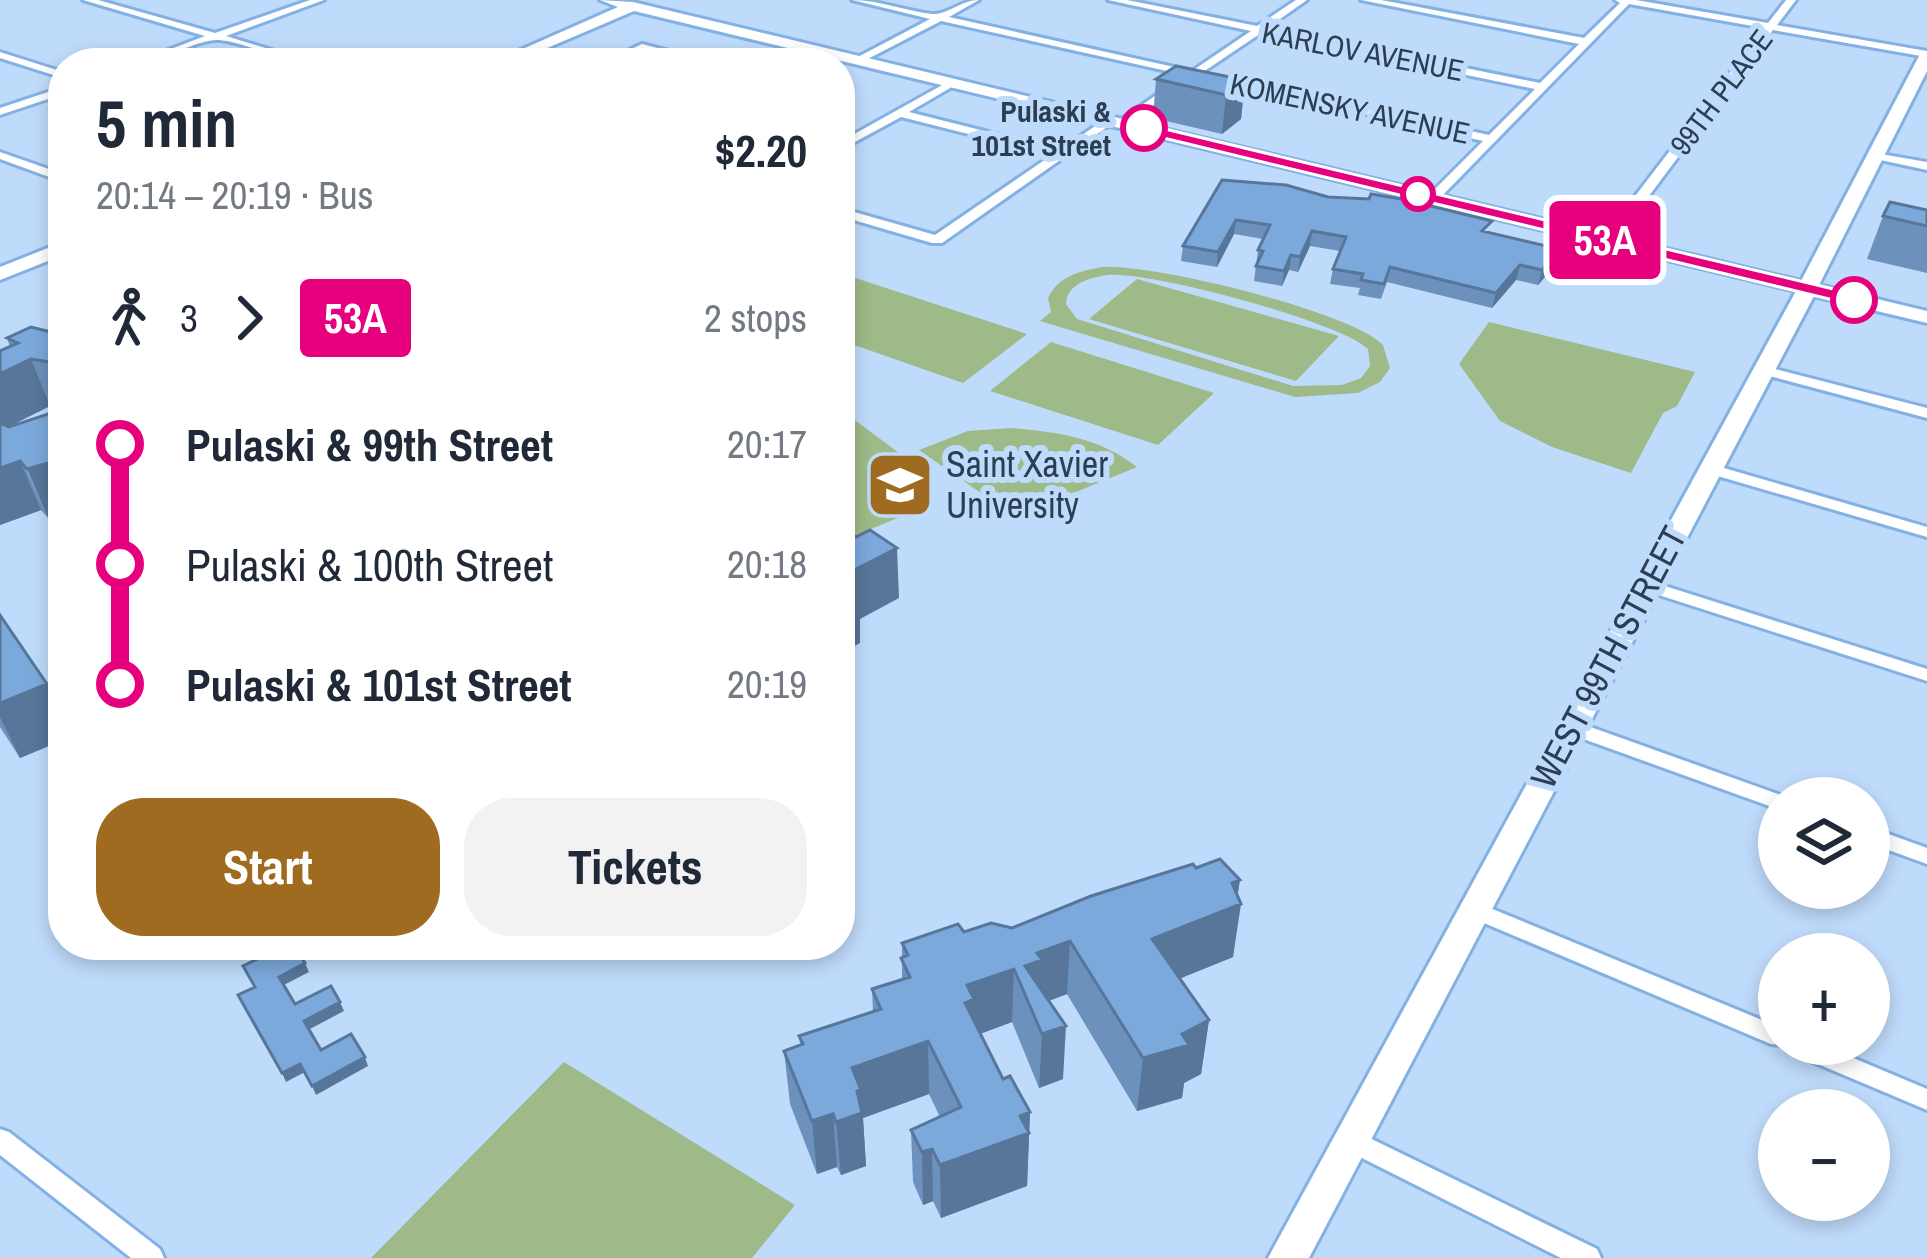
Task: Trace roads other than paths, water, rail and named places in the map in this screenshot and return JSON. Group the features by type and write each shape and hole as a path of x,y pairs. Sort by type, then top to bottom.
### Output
{"main road":[{"path":"607,0 641,3 812,48"},
{"path":"534,48 641,3"},
{"name":"WEST 99TH STREET","path":"1288,1258 1808,289 1927,55"},
{"path":"855,59 1927,317"},
{"path":"0,274 48,254"}],"street":[{"path":"88,0 257,48"},
{"path":"182,48 320,0"},
{"name":"KOMENSKY AVENUE","path":"856,0 1491,139"},
{"path":"860,60 974,0"},
{"name":"KARLOV AVENUE","path":"1113,0 1542,87"},
{"path":"855,216 937,240 1302,0"},
{"path":"1366,0 1587,42"},
{"path":"1433,198 1625,0 1927,55"},
{"name":"99TH PLACE","path":"1607,241 1791,0"},
{"path":"0,55 48,70"},
{"path":"855,139 953,82"},
{"path":"0,112 48,95"},
{"path":"899,113 1062,154"},
{"path":"0,155 48,173"},
{"path":"1875,156 1927,166"},
{"path":"1763,370 1927,413"},
{"path":"1710,469 1927,532"},
{"path":"1646,585 1927,675"},
{"path":"1571,727 1758,794"},
{"path":"1890,843 1927,856"},
{"path":"1473,909 1758,1028"},
{"path":"1844,1065 1927,1100"},
{"path":"0,1139 151,1258"},
{"path":"1349,1139 1588,1258"}],"place":[{"name":"Pulaski & 101st Street","path":"1144,128"},
{"name":"Saint Xavier University","path":"900,485"}]}
